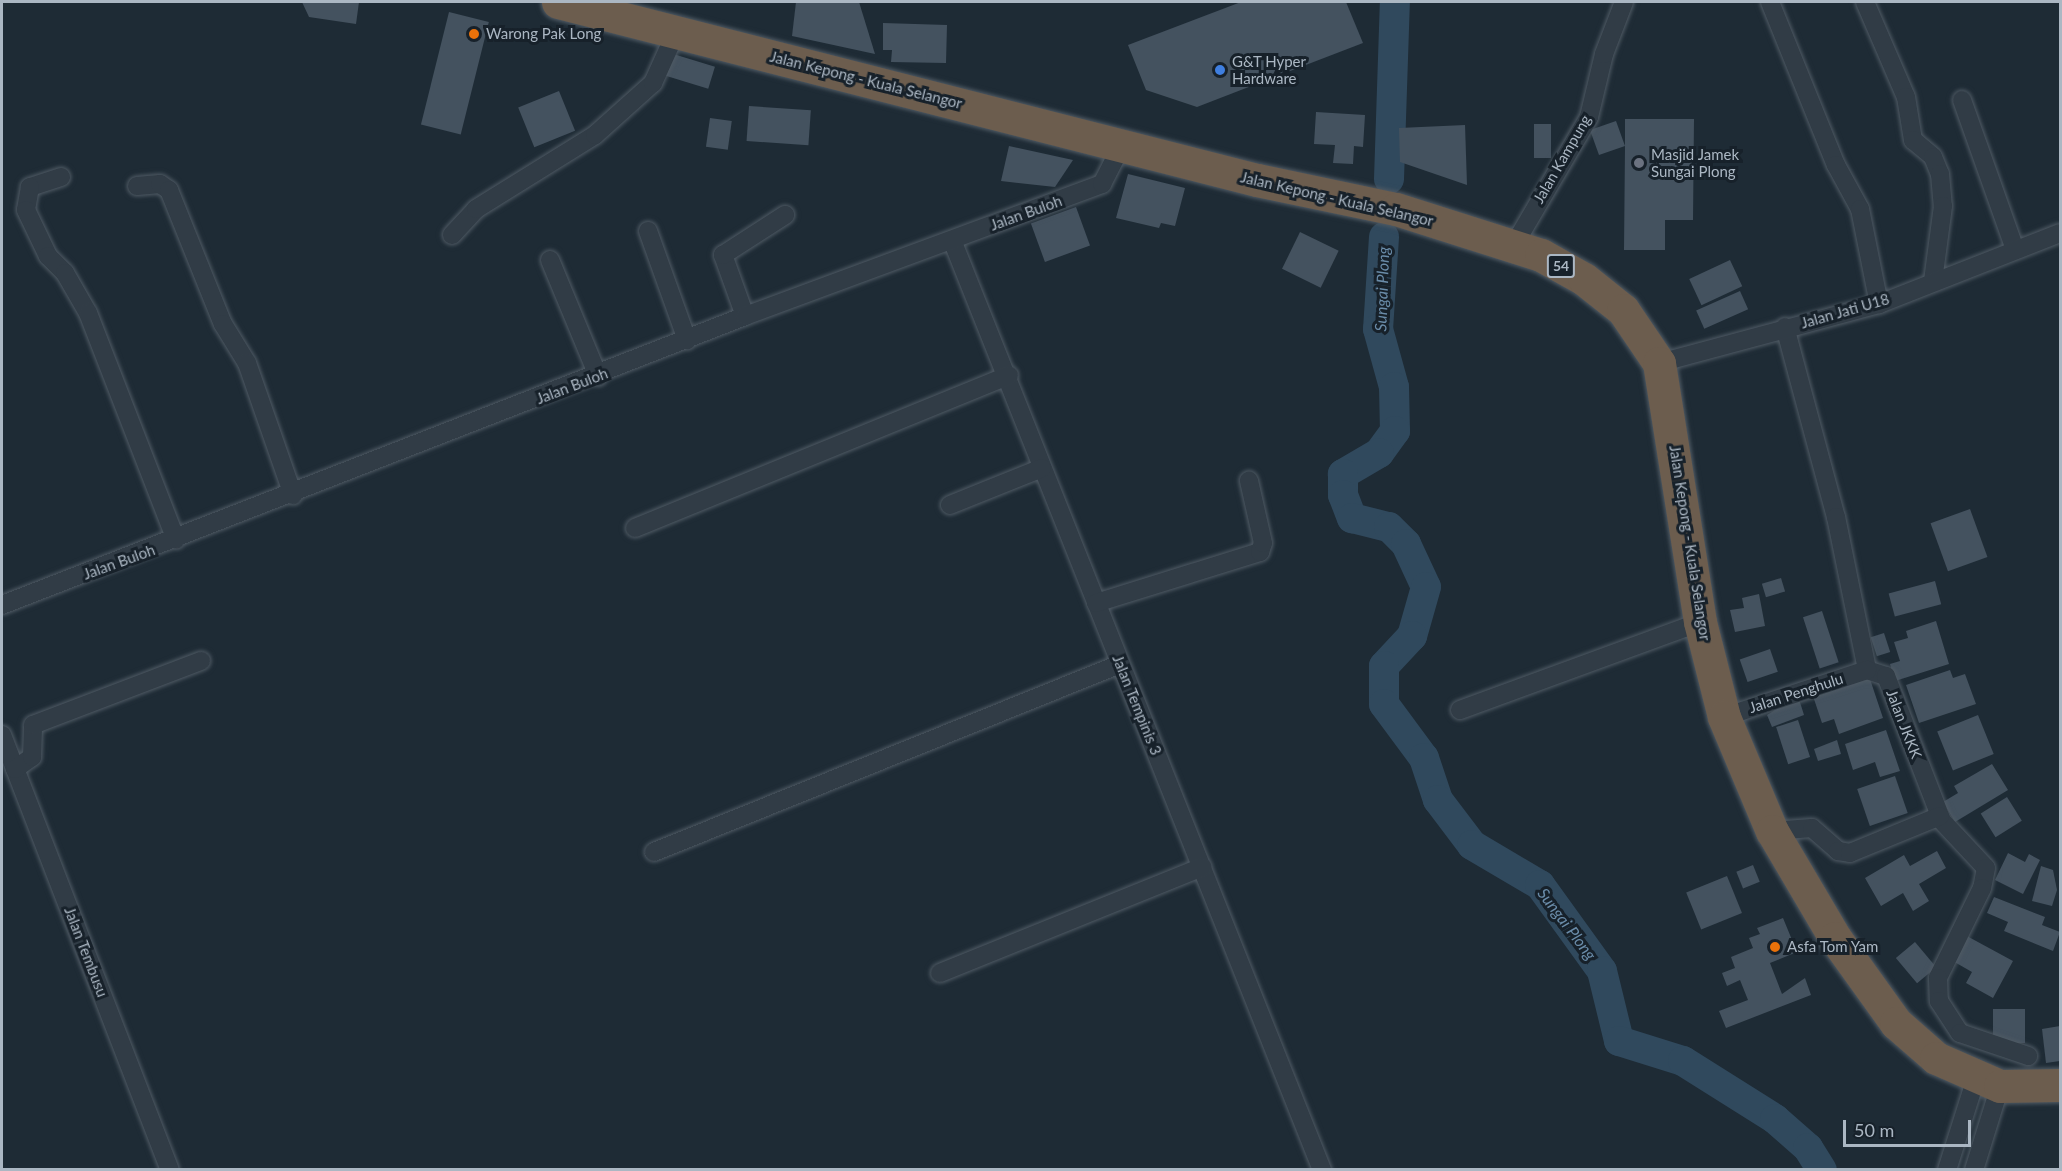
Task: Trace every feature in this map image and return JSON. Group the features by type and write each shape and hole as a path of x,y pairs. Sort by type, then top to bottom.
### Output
{"highway":[{"name":"Jalan Kepong - Kuala Selangor","path":"558,2 1122,146 1396,209 1514,245 1584,279 1623,310 1659,363 1700,622 1724,717 1772,831 1835,938 1896,1023 1936,1058 1988,1082 2061,1085"}],"street":[{"name":"Jalan Kampung","path":"1514,245 1589,117 1604,54 1624,2"},
{"path":"1770,2 1836,165 1860,209 1880,304"},
{"path":"1865,2 1906,96 1913,140 1933,157 1940,174 1942,206 1933,281"},
{"path":"452,235 476,209 595,135 653,83 676,32"},
{"path":"1962,100 2015,250"},
{"name":"Jalan Buloh","path":"2,605 293,495 745,316 1102,184 1122,146"},
{"path":"61,177 30,187 26,210 39,241 88,313 176,540"},
{"path":"136,186 160,184 169,190 224,324 247,363 293,495"},
{"path":"745,316 723,255 784,215"},
{"path":"648,231 687,340"},
{"name":"Jalan Jati U18","path":"1659,363 1785,327 1880,304 1933,281 2061,233"},
{"name":"Jalan Tempinis 3","path":"952,240 1009,375 1042,468 1322,1170"},
{"path":"550,260 598,376"},
{"path":"1785,327 1836,517 1868,670"},
{"path":"635,528 1009,375"},
{"path":"950,505 1042,468"},
{"path":"1096,603 1260,552 1263,543 1248,481"},
{"path":"1460,710 1700,622"},
{"path":"15,769 32,757 33,725 201,661"},
{"path":"654,852 1120,664"},
{"name":"Jalan Penghulu","path":"1724,717 1868,670"},
{"name":"Jalan JKKK","path":"1868,670 1886,676 1940,816 1983,859 1986,876 1938,978 1939,1001 1960,1033 2028,1056"},
{"name":"Jalan Tembusu","path":"2,735 170,1170"},
{"path":"1772,831 1812,828 1838,851 1850,853 1940,816"},
{"path":"940,973 1202,867"},
{"path":"1947,1170 1988,1082"},
{"path":"1974,1170 1988,1082"}],"building":[{"path":"302,2 359,2 356,24 309,17"},
{"path":"796,2 859,2 875,54 792,36"},
{"path":"1241,2 1346,2 1363,43 1197,107 1146,90 1128,45"},
{"path":"449,12 489,22 461,134 421,125"},
{"path":"883,23 947,25 946,63 891,62 892,50 883,50"},
{"path":"670,53 715,67 708,89 663,75"},
{"path":"559,91 575,131 534,147 518,107"},
{"path":"749,106 811,110 808,145 747,141"},
{"path":"1316,112 1365,115 1363,147 1354,146 1353,164 1333,163 1335,145 1314,144"},
{"path":"710,118 732,121 728,150 706,147"},
{"path":"1625,119 1694,119 1693,220 1665,220 1665,250 1624,250"},
{"path":"1616,121 1625,146 1599,155 1590,130"},
{"path":"1534,124 1551,124 1551,158 1534,158"},
{"path":"1465,125 1467,185 1400,162 1399,128"},
{"path":"1009,146 1073,160 1055,187 1001,181"},
{"path":"1128,174 1185,188 1175,226 1161,223 1159,228 1116,218"},
{"path":"1076,207 1090,246 1045,262 1031,223"},
{"path":"1300,232 1339,251 1321,288 1282,269"},
{"path":"1730,260 1742,286 1701,305 1689,279"},
{"path":"1740,291 1748,309 1704,329 1696,311"},
{"path":"1970,509 1987,557 1948,571 1931,523"},
{"path":"1781,578 1785,591 1766,597 1762,584"},
{"path":"1935,581 1941,604 1895,617 1889,593"},
{"path":"1759,594 1765,626 1735,632 1730,610 1744,608 1742,598"},
{"path":"1822,611 1839,662 1820,669 1803,617"},
{"path":"1936,621 1949,664 1895,681 1890,664 1900,661 1894,642 1908,638 1906,631"},
{"path":"1884,633 1890,652 1877,656 1871,637"},
{"path":"1770,649 1778,672 1748,682 1740,659"},
{"path":"1950,670 1953,678 1965,674 1976,704 1919,723 1906,685"},
{"path":"1868,673 1883,718 1839,734 1834,719 1822,723 1812,693"},
{"path":"1798,696 1804,715 1772,727 1767,715"},
{"path":"1978,715 1994,754 1953,770 1937,731"},
{"path":"1798,720 1810,757 1788,764 1776,727"},
{"path":"1886,730 1900,771 1880,777 1875,762 1853,770 1845,744"},
{"path":"1837,740 1841,754 1818,761 1814,749"},
{"path":"1992,764 2008,790 1955,822 1943,802 1958,793 1954,786"},
{"path":"1895,776 1908,813 1870,826 1857,789"},
{"path":"2007,797 2022,821 1996,837 1981,813"},
{"path":"1937,851 1946,868 1919,884 1929,901 1913,911 1903,893 1881,906 1865,878 1904,855 1910,866"},
{"path":"2008,853 2025,862 2029,854 2040,860 2023,894 1995,880"},
{"path":"1753,865 1760,882 1743,888 1736,872"},
{"path":"2041,866 2053,870 2057,890 2052,906 2032,901"},
{"path":"1727,876 1742,913 1701,930 1686,892"},
{"path":"1994,897 2045,917 2042,925 2060,932 2053,951 2004,931 2008,922 1987,913"},
{"path":"1783,918 1797,952 1770,963 1782,994 1805,978 1811,995 1726,1028 1719,1011 1748,1000 1740,980 1727,986 1722,973 1735,968 1731,957 1753,948 1749,938 1760,934 1757,928"},
{"path":"1965,935 2013,961 1993,998 1966,983 1972,972 1951,960"},
{"path":"1915,942 1936,967 1917,983 1896,958"},
{"path":"1993,1009 2025,1009 2025,1043 1993,1043"},
{"path":"2060,1026 2060,1061 2046,1063 2042,1029"}],"waterway":[{"name":"Sungai Plong","path":"1389,179 1395,2"},
{"name":"Sungai Plong","path":"1384,237 1378,329 1394,387 1395,431 1379,453 1343,474 1343,495 1352,518 1389,527 1406,544 1426,587 1412,636 1384,666 1384,704 1424,758 1438,800 1472,845 1540,885 1602,971 1619,1041 1683,1061 1775,1119 1808,1148 1822,1170"}],"place":[{"name":"Warong Pak Long","path":"474,34"},
{"name":"G&T Hyper Hardware","path":"1220,70"},
{"name":"Masjid Jamek Sungai Plong","path":"1639,163"},
{"name":"Asfa Tom Yam","path":"1775,947"}]}
